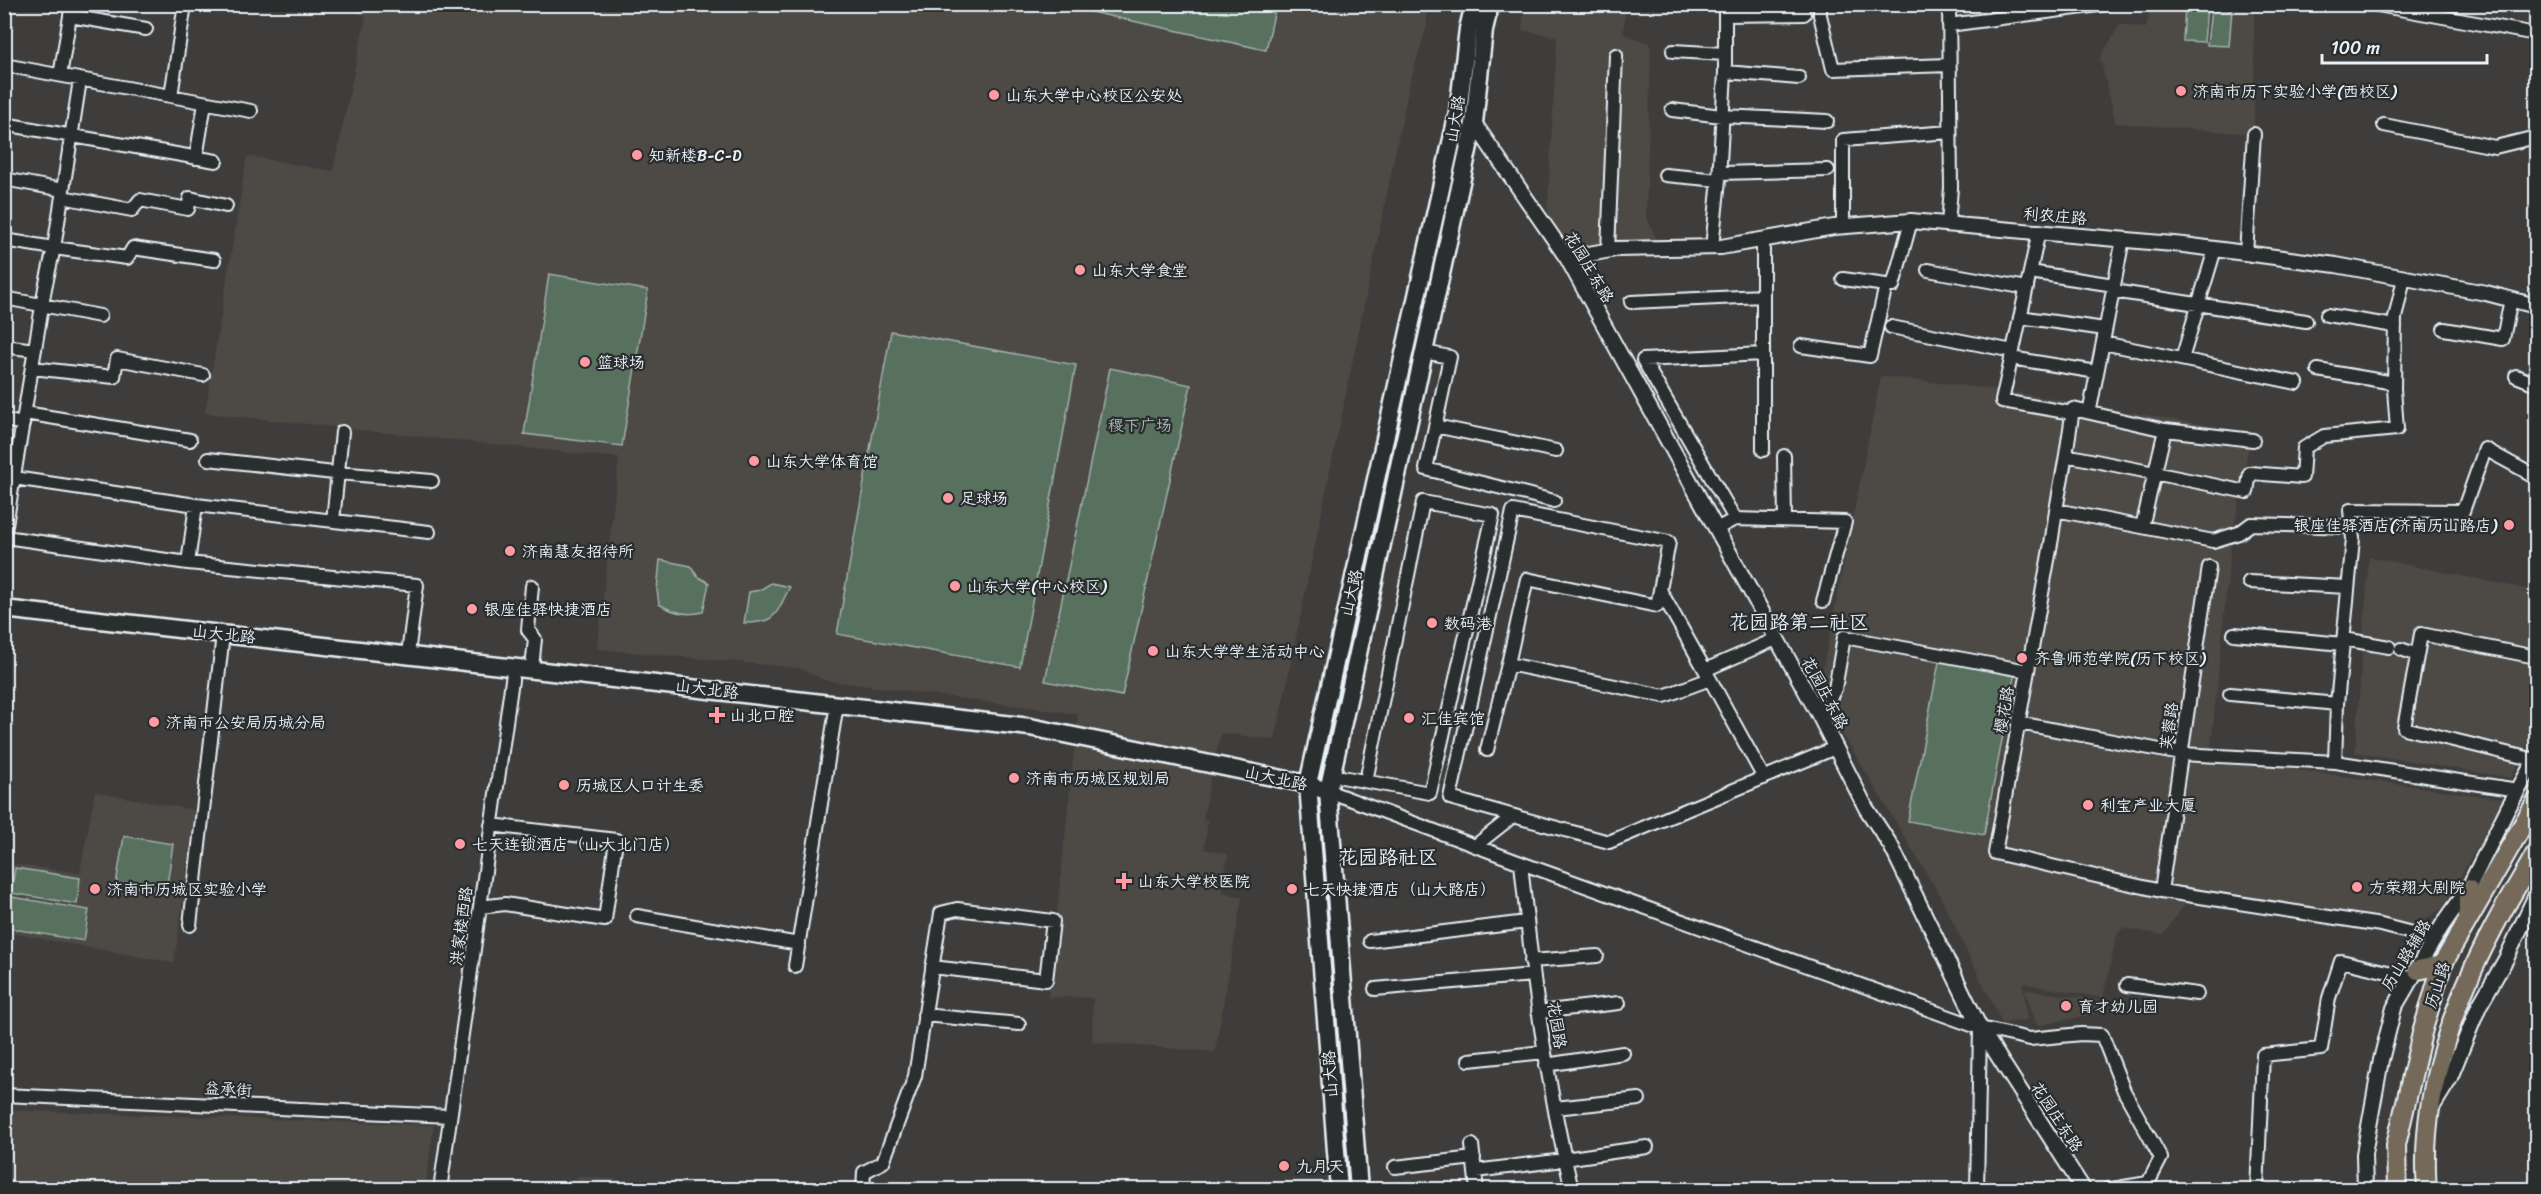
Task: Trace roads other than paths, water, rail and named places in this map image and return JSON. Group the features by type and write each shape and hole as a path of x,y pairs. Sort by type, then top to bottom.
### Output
{"main road":[{"name":"山大路","path":"1339,1190 1308,788 1458,112 1468,29 1474,4"},
{"name":"山大路","path":"1359,1190 1328,791 1474,123 1484,30 1490,4"},
{"name":"山大北路","path":"4,609 1042,734 1328,791"},
{"name":"山大北路","path":"4,614 408,654 513,669 532,668 1030,727 1308,788"},
{"name":"历山路","path":"2397,1190 2396,1145 2442,965 2468,918 2484,896 2536,802"},
{"name":"历山路","path":"2427,1190 2427,1115 2436,1070 2463,992 2501,914 2536,853"},
{"path":"2468,890 2468,918"},
{"path":"2415,974 2442,965"}],"street":[{"path":"171,96 184,4"},
{"path":"1820,4 1820,15 1833,69 1949,65"},
{"path":"1948,4 1951,188 1948,224"},
{"path":"1949,25 2106,4"},
{"path":"2372,4 2536,34"},
{"path":"61,70 71,10 146,29"},
{"path":"1712,247 1725,72 1725,10 1804,14"},
{"path":"1673,51 1725,54"},
{"path":"1608,251 1616,55"},
{"path":"4,60 61,70 77,79"},
{"path":"4,66 251,111"},
{"path":"1725,72 1799,78"},
{"path":"77,79 71,137 54,248 42,305 5,537 189,563 417,585 408,654"},
{"path":"196,158 205,103"},
{"path":"1672,110 1722,116 1827,121"},
{"name":"花园庄东路","path":"1474,123 1567,258 1820,717 1866,808 1891,846 1980,1028 2084,1190"},
{"path":"4,124 216,161"},
{"path":"2384,125 2495,147 2536,137"},
{"path":"1843,226 1843,140 1950,132"},
{"path":"2246,253 2254,134"},
{"path":"1665,175 1719,177 1828,170"},
{"path":"4,179 132,210 140,200 188,208 190,198 226,206"},
{"path":"1843,279 1893,286 1911,221"},
{"name":"利农庄路","path":"1567,258 1608,251 1712,247 1843,226 1911,221 2123,239 2336,265 2511,299 2536,306"},
{"path":"2039,231 2002,401 2072,413 2073,408 2165,430 2253,440"},
{"path":"2090,409 2123,239"},
{"path":"4,240 127,258 133,248 214,260"},
{"path":"1763,243 1763,450"},
{"path":"2182,359 2215,249"},
{"path":"1928,270 2027,288"},
{"path":"2030,272 2199,304 2307,321"},
{"path":"2066,455 2247,492 2250,473 2302,477 2304,448 2324,436 2397,429 2394,383 2395,326 2404,278"},
{"path":"1801,346 1870,356 1886,285"},
{"path":"1631,303 1763,296"},
{"path":"4,298 100,316"},
{"path":"2444,329 2503,339 2511,299"},
{"path":"2327,315 2395,326"},
{"path":"2020,317 2105,329"},
{"path":"1891,327 2097,372"},
{"path":"2103,343 2297,383"},
{"path":"4,346 35,350"},
{"path":"1424,352 1450,357 1426,469 1554,501"},
{"path":"1735,519 1643,360 1763,354"},
{"path":"32,368 114,377 117,359 203,375"},
{"path":"2318,370 2394,383"},
{"path":"2516,376 2536,384"},
{"name":"樱花路","path":"2072,413 2052,538 1995,853 2161,891"},
{"path":"4,420 24,418 190,440"},
{"path":"1435,426 1556,451"},
{"path":"2142,527 2165,430"},
{"path":"333,521 340,474 342,432"},
{"path":"2335,762 2337,704 2353,540 2350,510 2463,511 2485,449 2536,477"},
{"path":"1784,456 1785,520"},
{"path":"208,459 340,474 432,481"},
{"path":"14,478 196,505 429,532"},
{"path":"1342,777 1430,793 1493,515 1423,502 1366,781"},
{"path":"189,563 196,505"},
{"path":"2056,510 2213,541 2239,533 2251,524 2352,527"},
{"path":"1487,750 1527,579 1657,606 1669,542 1513,511 1450,798 1609,842 1835,748"},
{"path":"1716,529 1735,519 1845,522 1823,602"},
{"name":"芙蓉路","path":"2161,891 2209,567"},
{"path":"2249,582 2348,587"},
{"path":"532,586 528,630 535,639 532,668"},
{"path":"1660,590 1764,778"},
{"path":"2234,634 2343,641 2395,648 2417,655"},
{"path":"2536,657 2421,634 2404,728 2536,759"},
{"path":"190,925 222,636"},
{"path":"1820,717 1835,689 1844,638 2028,671"},
{"path":"1508,663 1664,696 1776,639"},
{"name":"洪家楼西路","path":"440,1190 513,669"},
{"path":"2230,694 2337,704"},
{"path":"795,966 836,710"},
{"path":"2019,723 2181,754 2335,762 2518,790"},
{"name":"历山路辅路","path":"2365,1190 2364,1154 2381,1060 2394,1008 2435,939 2468,890 2536,759"},
{"path":"1328,791 1980,1028 2030,1039 2081,1034 2102,1035 2124,1091 2161,1158 2148,1183 2106,1190"},
{"path":"1475,846 1513,816"},
{"path":"480,907 505,903 605,920 616,840 491,825"},
{"name":"花园路","path":"1521,863 1531,962 1545,1059 1555,1108 1560,1160 1572,1190"},
{"path":"2161,891 2381,925 2435,939"},
{"path":"2427,1115 2449,1080 2479,1006 2506,959 2536,895"},
{"path":"863,1190 864,1172 882,1162 915,1076 924,1015 932,967 941,913 957,909 1053,921 1046,980 932,967"},
{"path":"637,916 799,944"},
{"path":"1370,941 1527,922"},
{"path":"1531,962 1597,956"},
{"path":"2257,1190 2263,1055 2321,1049 2329,998 2341,961 2415,974"},
{"path":"1375,989 1533,975"},
{"path":"2127,985 2197,994"},
{"path":"1538,1012 1619,1003"},
{"path":"924,1015 1019,1024"},
{"path":"1977,1190 1980,1028"},
{"path":"1469,1060 1545,1059 1623,1053"},
{"name":"益承街","path":"4,1095 450,1116"},
{"path":"1555,1108 1638,1100"},
{"path":"1472,1144 1477,1190"},
{"path":"1395,1167 1560,1160 1647,1147"}],"place":[{"name":"济南市历下实验小学(西校区)","path":"2181,91"},
{"name":"山东大学中心校区公安处","path":"994,95"},
{"name":"知新楼B-C-D","path":"637,155"},
{"name":"山东大学食堂","path":"1080,270"},
{"name":"篮球场","path":"585,362"},
{"name":"山东大学体育馆","path":"754,461"},
{"name":"足球场","path":"948,498"},
{"name":"银座佳驿酒店(济南历山路店)","path":"2509,525"},
{"name":"济南慧友招待所","path":"510,551"},
{"name":"山东大学(中心校区)","path":"955,586"},
{"name":"银座佳驿快捷酒店","path":"472,609"},
{"name":"数码港","path":"1432,623"},
{"name":"山东大学学生活动中心","path":"1153,651"},
{"name":"齐鲁师范学院(历下校区)","path":"2022,658"},
{"name":"山北口腔","path":"717,715"},
{"name":"汇佳宾馆","path":"1409,718"},
{"name":"济南市公安局历城分局","path":"154,722"},
{"name":"济南市历城区规划局","path":"1014,778"},
{"name":"历城区人口计生委","path":"564,785"},
{"name":"利宝产业大厦","path":"2088,805"},
{"name":"七天连锁酒店（山大北门店）","path":"460,844"},
{"name":"山东大学校医院","path":"1124,881"},
{"name":"方荣翔大剧院","path":"2357,887"},
{"name":"济南市历城区实验小学","path":"95,889"},
{"name":"七天快捷酒店（山大路店）","path":"1292,889"},
{"name":"育才幼儿园","path":"2066,1006"},
{"name":"九月天","path":"1284,1166"}],"district":[{"name":"花园路第二社区","path":"1799,622"},
{"name":"花园路社区","path":"1388,857"}],"park label":[{"name":"稷下广场","path":"1140,425"}]}
